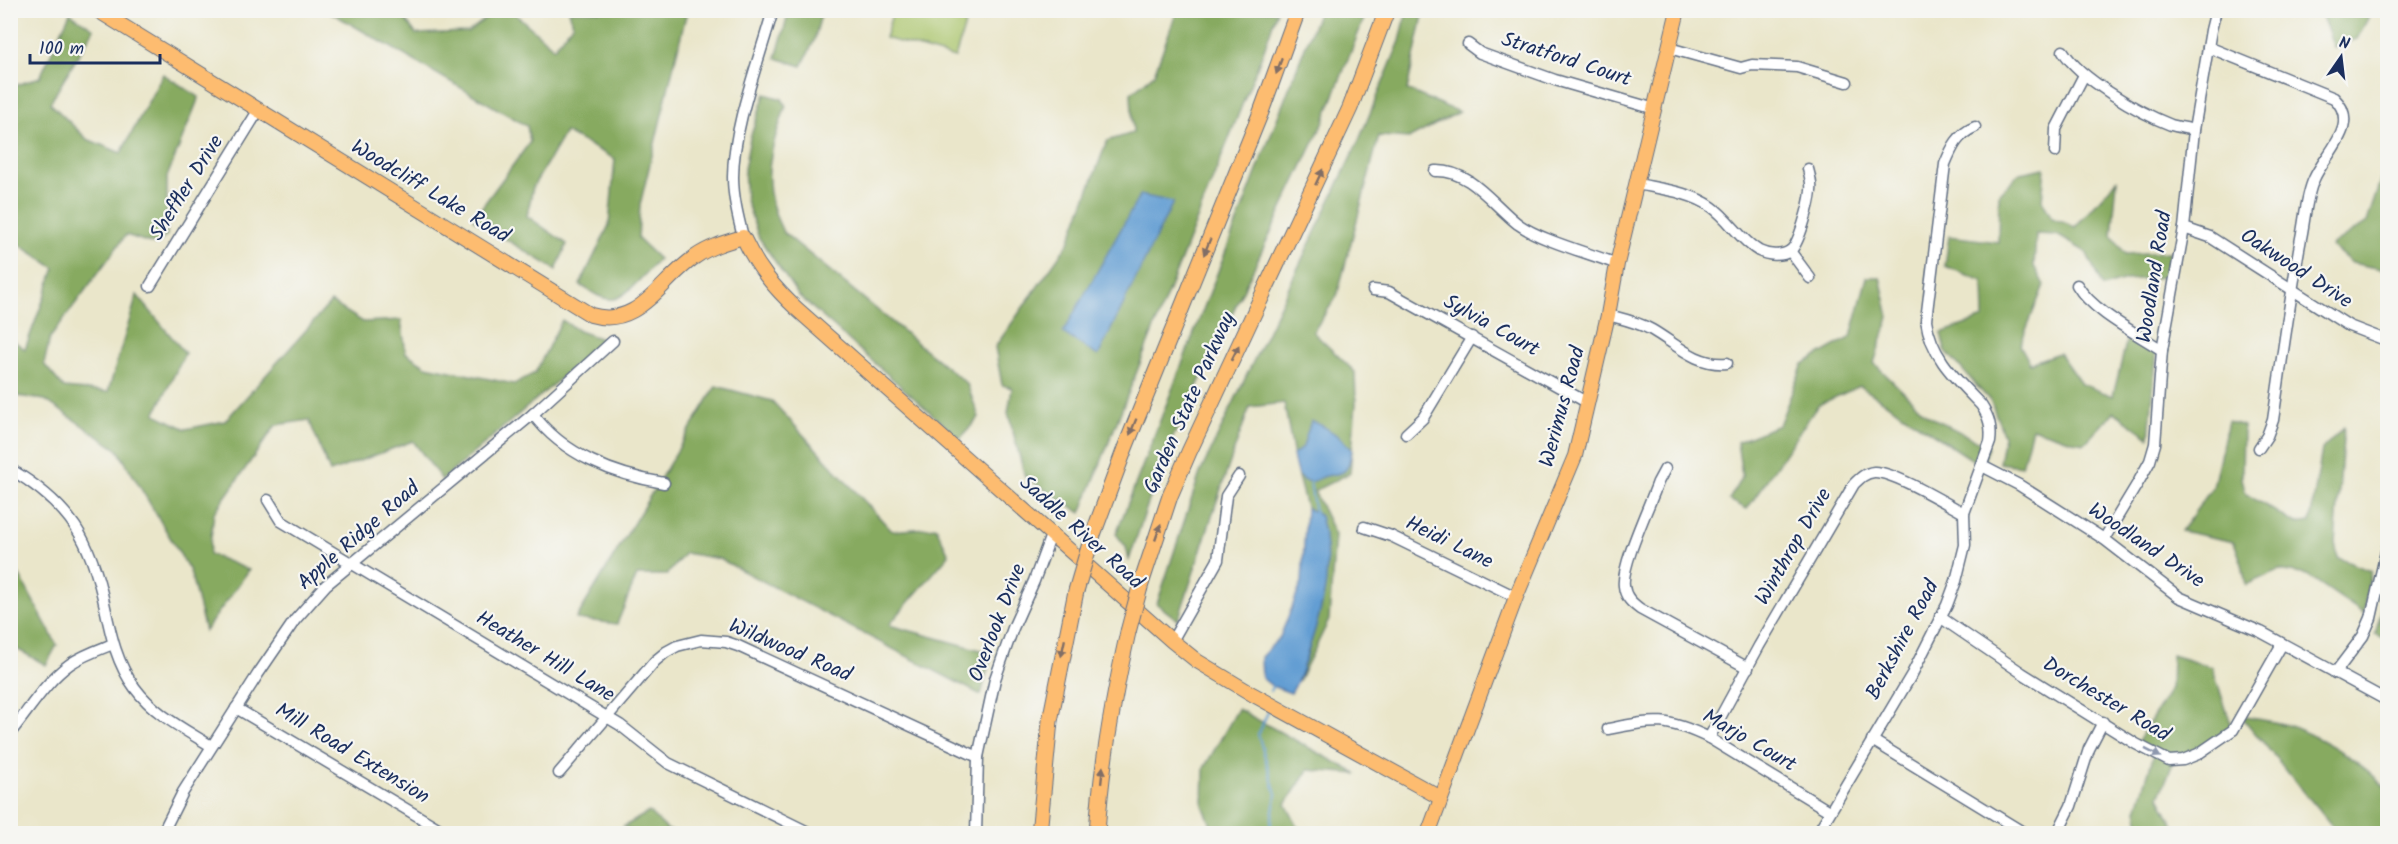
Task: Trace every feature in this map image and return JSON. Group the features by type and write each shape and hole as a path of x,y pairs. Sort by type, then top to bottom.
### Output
{"highway":[{"name":"Garden State Parkway","path":"1039,834 1050,721 1076,591 1091,540 1125,448 1261,112 1298,10"},
{"name":"Garden State Parkway","path":"1097,834 1102,772 1109,726 1128,632 1140,587 1170,496 1331,152 1368,65 1387,10"}],"main road":[{"name":"Woodcliff Lake Road","path":"97,10 580,309 598,317 613,319 631,312 695,256 742,237"},
{"name":"Werimus Road","path":"1428,834 1516,597 1575,456 1608,315 1617,264 1678,10"},
{"name":"Saddle River Road","path":"742,237 755,262 792,304 1172,641 1197,661 1242,688 1441,798"}],"street":[{"path":"742,237 735,196 734,160 743,115 772,10"},
{"name":"Woodland Road","path":"2104,539 2150,461 2155,444 2162,350 2184,228 2194,130 2216,10"},
{"name":"Stratford Court","path":"1468,44 1480,53 1555,80 1655,109"},
{"path":"2208,47 2334,99 2341,106 2343,113 2343,132 2313,180 2291,288 2273,420 2259,448"},
{"path":"1669,48 1741,68 1752,65 1797,67 1847,82"},
{"path":"2062,51 2084,75 2146,114 2173,125 2194,130"},
{"path":"2055,152 2056,129 2084,75"},
{"name":"Sheffler Drive","path":"150,286 258,111"},
{"name":"Berkshire Road","path":"1817,834 1912,674 1947,605 1965,545 1964,513 1990,442 1991,432 1987,414 1938,357 1931,345 1926,320 1945,164 1952,146 1965,131 1975,127"},
{"path":"1637,184 1686,195 1711,206 1759,251 1769,255 1790,251 1796,242 1811,192 1808,169"},
{"path":"1435,171 1445,171 1484,192 1520,226 1617,264"},
{"name":"Oakwood Drive","path":"2184,228 2211,237 2349,326 2388,341"},
{"path":"1790,251 1810,278"},
{"path":"2077,285 2083,295 2094,305 2162,350"},
{"name":"Sylvia Court","path":"1373,290 1389,292 1588,403"},
{"path":"1608,315 1650,329 1700,360 1715,364 1727,363"},
{"path":"1406,434 1423,418 1472,337"},
{"name":"Apple Ridge Road","path":"162,834 183,792 236,708 295,620 326,585 533,414 613,341"},
{"path":"533,414 546,432 585,457 624,475 664,483"},
{"name":"Woodland Drive","path":"1982,466 2019,484 2104,539 2179,597 2232,618 2388,701"},
{"path":"10,469 57,504 79,531 95,563 113,644 126,676 146,701 164,717 212,746"},
{"path":"1665,469 1625,570 1626,595 1640,609 1748,668"},
{"name":"Winthrop Drive","path":"1709,738 1854,484 1862,476 1872,472 1892,476 1964,513"},
{"path":"1172,641 1218,560 1226,496 1239,476"},
{"name":"Heather Hill Lane","path":"268,500 281,521 620,725 668,762 812,834"},
{"name":"Heidi Lane","path":"1364,527 1391,536 1516,597"},
{"name":"Overlook Drive","path":"976,834 978,758 995,679 1004,650 1051,535"},
{"path":"2335,673 2363,636 2371,618 2388,543"},
{"name":"Dorchester Road","path":"1940,617 2022,673 2136,744 2169,761 2183,760 2198,754 2233,730 2282,644"},
{"name":"Wildwood Road","path":"559,773 656,660 666,652 690,642 713,640 738,646 978,758"},
{"path":"10,733 57,675 68,665 84,655 113,644"},
{"name":"Mill Road Extension","path":"236,708 448,834"},
{"name":"Marjo Court","path":"1608,729 1654,722 1671,722 1709,738 1829,811"},
{"path":"2057,834 2071,806 2089,749 2103,722"},
{"path":"1872,740 2026,834"}],"green space":[{"path":"2320,10 2372,11 2357,39 2334,47"},
{"path":"328,11 399,11 416,34 468,32 496,11 512,11 554,48 573,24 569,11 687,11 640,205 638,239 659,259 631,288 614,299 600,297 580,285 609,225 615,159 565,132 533,187 527,216 567,244 556,270 473,219 530,142 527,126"},
{"path":"789,11 822,11 814,41 802,66 776,58"},
{"path":"893,11 969,11 955,58 885,38"},
{"path":"1177,11 1277,11 1265,47 1081,513 1025,477 1008,413 1012,388 1002,385 995,347 1069,242 1107,141 1133,133 1131,93 1154,74"},
{"path":"1319,11 1367,11 1323,123 1164,456 1129,560 1126,547 1116,534"},
{"path":"1407,11 1424,11 1407,90 1459,112 1410,138 1379,136 1337,296 1313,332 1355,372 1356,404 1350,473 1314,491 1335,535 1329,620 1299,681 1310,646 1320,516 1306,507 1284,403 1250,407 1178,620 1157,604 1200,473 1359,140 1400,41"},
{"path":"70,13 94,29 50,103 87,139 121,153 163,74 199,97 167,177 167,235 156,245 126,235 50,338 44,364 64,388 108,392 137,295 185,353 155,414 186,429 225,421 331,302 363,322 401,320 406,353 426,366 514,384 535,373 562,320 579,331 605,340 442,480 413,441 330,472 309,420 276,425 214,513 209,554 249,570 205,631 190,571 118,450 45,400 11,395 11,339 25,349 55,268 11,239 11,87 40,77"},
{"path":"765,94 782,99 786,106 775,139 769,169 771,199 783,232 967,384 979,417 960,439 798,295 759,238 746,200 744,169 750,138"},
{"path":"2045,168 2042,200 2052,218 2075,227 2117,180 2112,235 2125,254 2170,252 2165,277 2126,280 2103,287 2086,252 2057,235 2036,234 2034,266 2044,285 2020,345 2030,363 2059,353 2081,384 2113,396 2127,339 2157,348 2149,437 2114,412 2085,443 2032,428 2022,466 1999,463 2004,436 1991,402 1945,350 1941,333 1984,318 1983,281 1945,266 1949,236 1998,242 1999,193 2020,173"},
{"path":"2387,174 2387,270 2352,263 2331,246 2367,222 2381,179"},
{"path":"1867,277 1880,277 1889,317 1874,363 1927,415 1989,447 1982,466 1860,386 1818,405 1747,509 1729,500 1742,476 1737,442 1779,425 1803,364 1851,337"},
{"path":"716,386 772,401 892,531 936,527 949,555 889,625 992,653 981,695 720,559 685,553 667,575 637,575 617,624 576,619"},
{"path":"2228,421 2243,426 2242,478 2246,494 2296,524 2310,522 2322,449 2344,427 2335,543 2338,558 2371,571 2363,613 2307,575 2279,570 2246,585 2234,542 2181,531 2213,487"},
{"path":"10,565 16,569 57,645 46,665 11,646"},
{"path":"2387,591 2387,640 2375,634"},
{"path":"2172,655 2212,667 2233,730 2174,761 2159,797 2176,833 2142,833 2137,810 2154,754 2136,744 2171,688"},
{"path":"1238,709 1357,774 1308,770 1286,804 1301,833 1214,833 1203,805 1204,768"},
{"path":"2241,716 2282,724 2307,733 2332,746 2367,770 2387,789 2387,833 2338,833"},
{"path":"649,812 668,830 676,833 637,833 623,827"}],"water":[{"path":"1140,195 1173,202 1098,356 1063,333"},
{"path":"1311,421 1333,433 1352,450 1349,463 1343,472 1313,481 1303,480 1298,474 1293,455 1303,447"},
{"path":"1306,507 1320,516 1326,550 1326,582 1315,629 1300,676 1291,693 1272,686 1262,678 1261,657 1280,637 1302,582"}],"waterway":[{"path":"1310,482 1315,514"},
{"path":"1270,691 1273,685"},
{"path":"1268,712 1258,734 1276,794 1269,834"}]}
